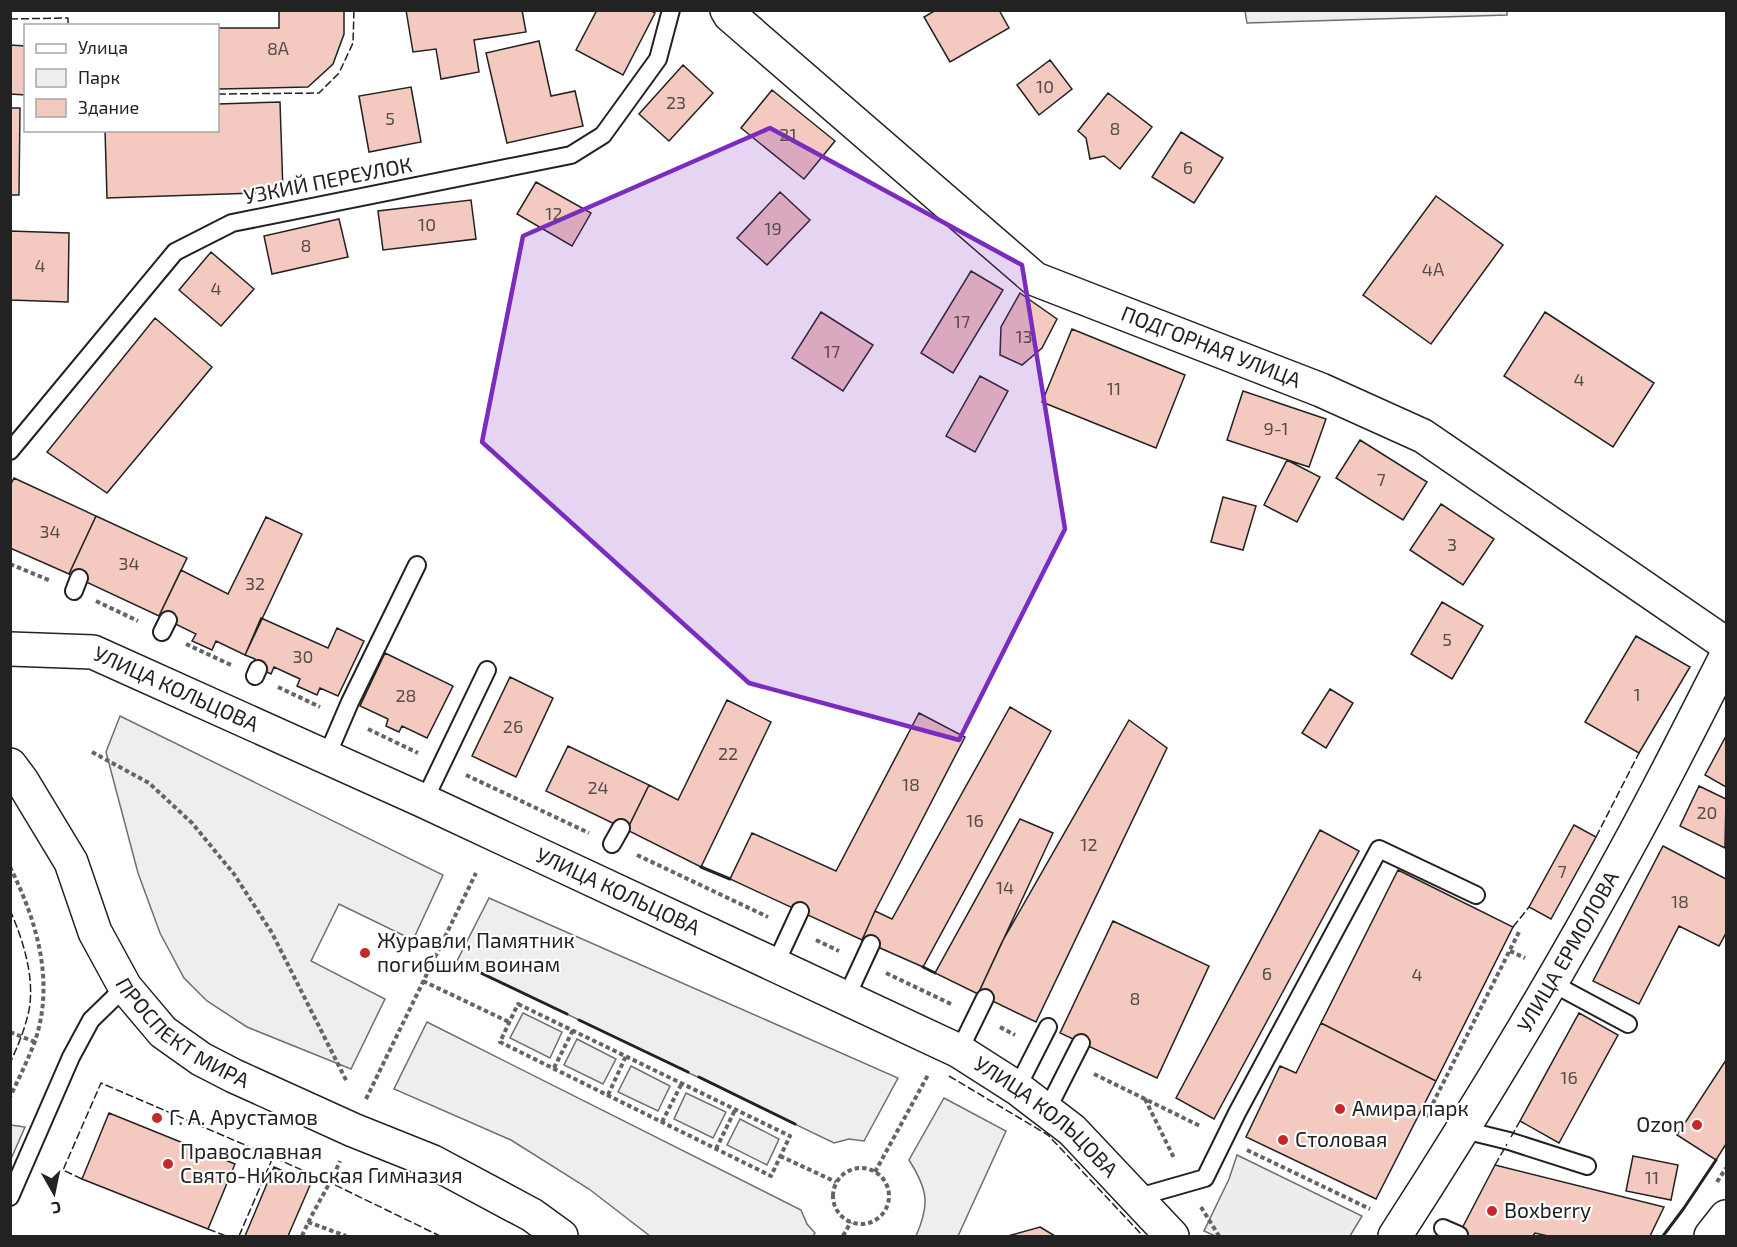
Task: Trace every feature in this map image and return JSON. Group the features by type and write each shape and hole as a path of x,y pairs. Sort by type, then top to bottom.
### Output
{"street":[{"name":"ПОДГОРНАЯ УЛИЦА","path":"727,10 739,23 1035,279 1322,390 1423,436 1726,644"},
{"name":"УЛИЦА КОЛЬЦОВА","path":"10,650 93,652 424,801 959,1051 1017,1088 1072,1130 1172,1236"},
{"name":"УЛИЦА ЕРМОЛОВА","path":"1386,1224 1464,1130 1628,846 1726,657"},
{"name":"ПРОСПЕКТ МИРА","path":"10,765 71,862 95,932 125,987 163,1032 201,1059 234,1076 331,1120 433,1162 532,1215 561,1236"},
{"path":"1711,1236 1726,1217"}],"lane":[{"name":"УЗКИЙ ПЕРЕУЛОК","path":"10,451 175,252 232,223 571,155 603,135 658,59 671,10"},
{"path":"326,758 417,565"},
{"path":"424,801 487,670"},
{"path":"612,844 621,828"},
{"path":"1135,1198 1205,1178 1237,1113 1379,849 1476,895"},
{"path":"775,966 800,911"},
{"path":"846,998 872,944"},
{"path":"1550,982 1628,1024"},
{"path":"10,1197 64,1071 81,1038 91,1020 125,987"},
{"path":"959,1051 985,998"},
{"path":"1017,1088 1048,1028"},
{"path":"1047,1110 1081,1042"},
{"path":"1464,1130 1509,1141 1587,1166"},
{"path":"1443,1228 1459,1235"}],"path":[{"path":"10,564 76,584 165,626 344,717 1039,1047"},
{"path":"92,752 148,783 192,823 234,874 272,933 347,1082"},
{"path":"10,867 24,894 38,937 45,981 41,1018 35,1042 10,1096"},
{"path":"363,1106 476,873"},
{"path":"1426,1117 1520,930"},
{"path":"423,981 510,1022"},
{"path":"518,1004 573,1030 790,1136 771,1176 500,1041 518,1004"},
{"path":"554,1068 573,1030"},
{"path":"10,1032 35,1042"},
{"path":"608,1095 626,1056"},
{"path":"1071,1062 1224,1138 1386,1224"},
{"path":"875,1172 931,1068"},
{"path":"662,1122 682,1083"},
{"path":"716,1149 735,1110"},
{"path":"302,1236 344,1152"},
{"path":"780,1156 836,1182"},
{"path":"858,1168 875,1172 882,1177 889,1194 885,1211 870,1222 860,1224 850,1222 837,1210 833,1200 836,1182 842,1175 858,1168"},
{"path":"308,1222 346,1236"},
{"path":"843,1236 850,1222"}],"highlighted area":[{"path":"770,128 1022,265 1065,529 959,740 749,683 482,442 523,236"}],"green space":[{"path":"1507,10 1507,15 1247,23 1245,11"},
{"path":"120,716 443,875 413,940 339,904 311,961 385,999 351,1069 247,1027 207,1001 184,978 160,933 138,873 106,752"},
{"path":"489,898 898,1078 864,1141 849,1139 834,1143 457,961"},
{"path":"523,1013 562,1032 550,1058 510,1038"},
{"path":"427,1022 801,1210 807,1224 815,1233 813,1236 650,1236 589,1189 511,1140 394,1089"},
{"path":"577,1039 616,1059 603,1084 564,1065"},
{"path":"631,1066 670,1086 658,1111 618,1092"},
{"path":"686,1093 726,1112 713,1138 674,1119"},
{"path":"944,1098 1006,1131 958,1236 916,1236 923,1215 925,1197 920,1180 909,1160"},
{"path":"740,1119 779,1139 767,1165 727,1145"}],"shaded area":[{"path":"10,1125 25,1127 11,1159"},
{"path":"1237,1155 1362,1216 1350,1236 1215,1236 1204,1231 1229,1179"}],"building":[{"path":"279,10 344,10 344,34 333,64 308,87 219,89 219,28 279,28"},
{"path":"406,10 522,10 526,32 474,40 479,72 441,79 436,49 413,52"},
{"path":"597,10 650,10 655,13 623,75 576,50"},
{"path":"936,10 999,10 1009,28 950,62 924,17"},
{"path":"539,41 551,96 575,91 583,126 507,143 486,53"},
{"path":"10,45 24,46 24,95 10,94"},
{"path":"1050,60 1072,89 1039,115 1017,85"},
{"path":"683,65 713,93 669,141 639,114"},
{"path":"411,87 421,142 369,152 359,96"},
{"path":"772,90 835,141 804,179 741,128"},
{"path":"1108,93 1152,127 1120,169 1104,156 1090,159 1086,138 1078,131"},
{"path":"280,102 283,192 107,198 105,132 219,132 219,104"},
{"path":"10,108 20,108 19,195 10,195"},
{"path":"1181,132 1223,158 1194,203 1152,177"},
{"path":"536,182 591,213 572,246 517,214"},
{"path":"780,192 810,220 767,265 737,238"},
{"path":"1436,196 1503,245 1431,344 1363,295"},
{"path":"471,200 476,239 383,250 378,211"},
{"path":"339,219 348,257 272,274 264,236"},
{"path":"10,231 69,233 68,302 10,300"},
{"path":"211,252 254,289 221,326 179,290"},
{"path":"971,271 1003,290 953,373 921,353"},
{"path":"1020,293 1057,319 1042,348 1022,365 1000,355 1001,327"},
{"path":"821,312 873,345 843,391 792,358"},
{"path":"1545,312 1654,383 1613,447 1504,376"},
{"path":"155,318 212,367 107,493 47,452"},
{"path":"1072,329 1185,375 1156,448 1042,402"},
{"path":"980,376 1008,391 975,452 946,436"},
{"path":"1243,391 1326,419 1309,467 1227,440"},
{"path":"1360,440 1427,482 1403,520 1336,478"},
{"path":"1287,460 1320,477 1297,522 1264,505"},
{"path":"14,478 96,516 69,574 10,548 10,486"},
{"path":"1223,497 1256,506 1243,550 1211,542"},
{"path":"1441,504 1494,539 1463,585 1410,550"},
{"path":"96,516 187,558 159,616 69,574"},
{"path":"266,517 302,534 245,655 216,641 212,650 192,641 196,634 159,616 181,570 228,594"},
{"path":"1442,602 1483,626 1452,679 1411,654"},
{"path":"261,618 328,648 337,628 364,641 338,696 320,688 317,695 297,686 300,679 274,667 271,674 252,665 255,659 245,655"},
{"path":"1636,636 1690,667 1639,753 1585,722"},
{"path":"385,653 453,686 427,738 402,726 399,732 386,726 388,719 360,706"},
{"path":"510,677 553,698 516,777 472,756"},
{"path":"1330,689 1353,703 1326,748 1302,733"},
{"path":"727,700 771,722 701,867 627,830 649,785 678,800"},
{"path":"1010,707 1051,731 923,967 862,940 875,911 892,919"},
{"path":"919,713 965,737 862,940 730,879 752,833 836,871"},
{"path":"1129,720 1167,748 1036,1022 978,994 1002,942"},
{"path":"1726,736 1726,787 1705,775"},
{"path":"568,746 649,785 627,830 546,791"},
{"path":"1699,786 1726,799 1725,848 1680,826"},
{"path":"1020,819 1053,833 978,994 935,973"},
{"path":"1574,825 1596,837 1551,919 1529,907"},
{"path":"1320,830 1359,851 1214,1119 1176,1098"},
{"path":"1663,846 1726,879 1726,933 1719,946 1679,926 1639,1004 1593,981"},
{"path":"1398,870 1513,927 1436,1081 1321,1023"},
{"path":"1113,921 1209,966 1157,1078 1060,1033"},
{"path":"1579,1013 1618,1035 1559,1143 1520,1121"},
{"name":"Амира парк","path":"1321,1023 1436,1081 1376,1199 1246,1137 1280,1066 1296,1073"},
{"path":"1726,1060 1726,1144 1716,1160 1677,1135"},
{"path":"109,1113 235,1164 208,1229 82,1179"},
{"path":"1633,1156 1678,1165 1671,1200 1626,1191"},
{"path":"1495,1165 1664,1207 1650,1236 1548,1236 1535,1233 1533,1236 1458,1236"},
{"path":"274,1167 311,1183 288,1236 245,1236"},
{"path":"1040,1227 1055,1236 1008,1236"}],"fence":[{"path":"219,94 319,93 339,73 353,43 354,10"},
{"path":"10,19 68,18 68,24"},
{"path":"1596,837 1639,753"},
{"path":"1513,927 1529,907"},
{"path":"10,910 27,959 30,985 29,1010 10,1063"},
{"path":"949,1076 1048,1135 1143,1236"},
{"path":"82,1179 63,1170 101,1083 273,1157"},
{"path":"1511,1137 1520,1121"},
{"path":"1495,1165 1507,1144"},
{"path":"239,1236 273,1157 440,1236"},
{"path":"208,1229 226,1236"}],"wall":[{"path":"701,867 730,879"},
{"path":"464,965 567,1014"},
{"path":"923,967 935,973"},
{"path":"579,1020 688,1072"},
{"path":"699,1077 795,1124"},
{"path":"1663,1236 1716,1160"}],"place":[{"name":"Журавли, Памятник погибшим воинам","path":"365,953"},
{"name":"Амира парк","path":"1340,1109"},
{"name":"Г. А. Арустамов","path":"157,1118"},
{"name":"Ozon","path":"1697,1125"},
{"name":"Столовая","path":"1283,1140"},
{"name":"Православная Свято-Никольская Гимназия","path":"168,1164"},
{"name":"Boxberry","path":"1492,1211"}]}
